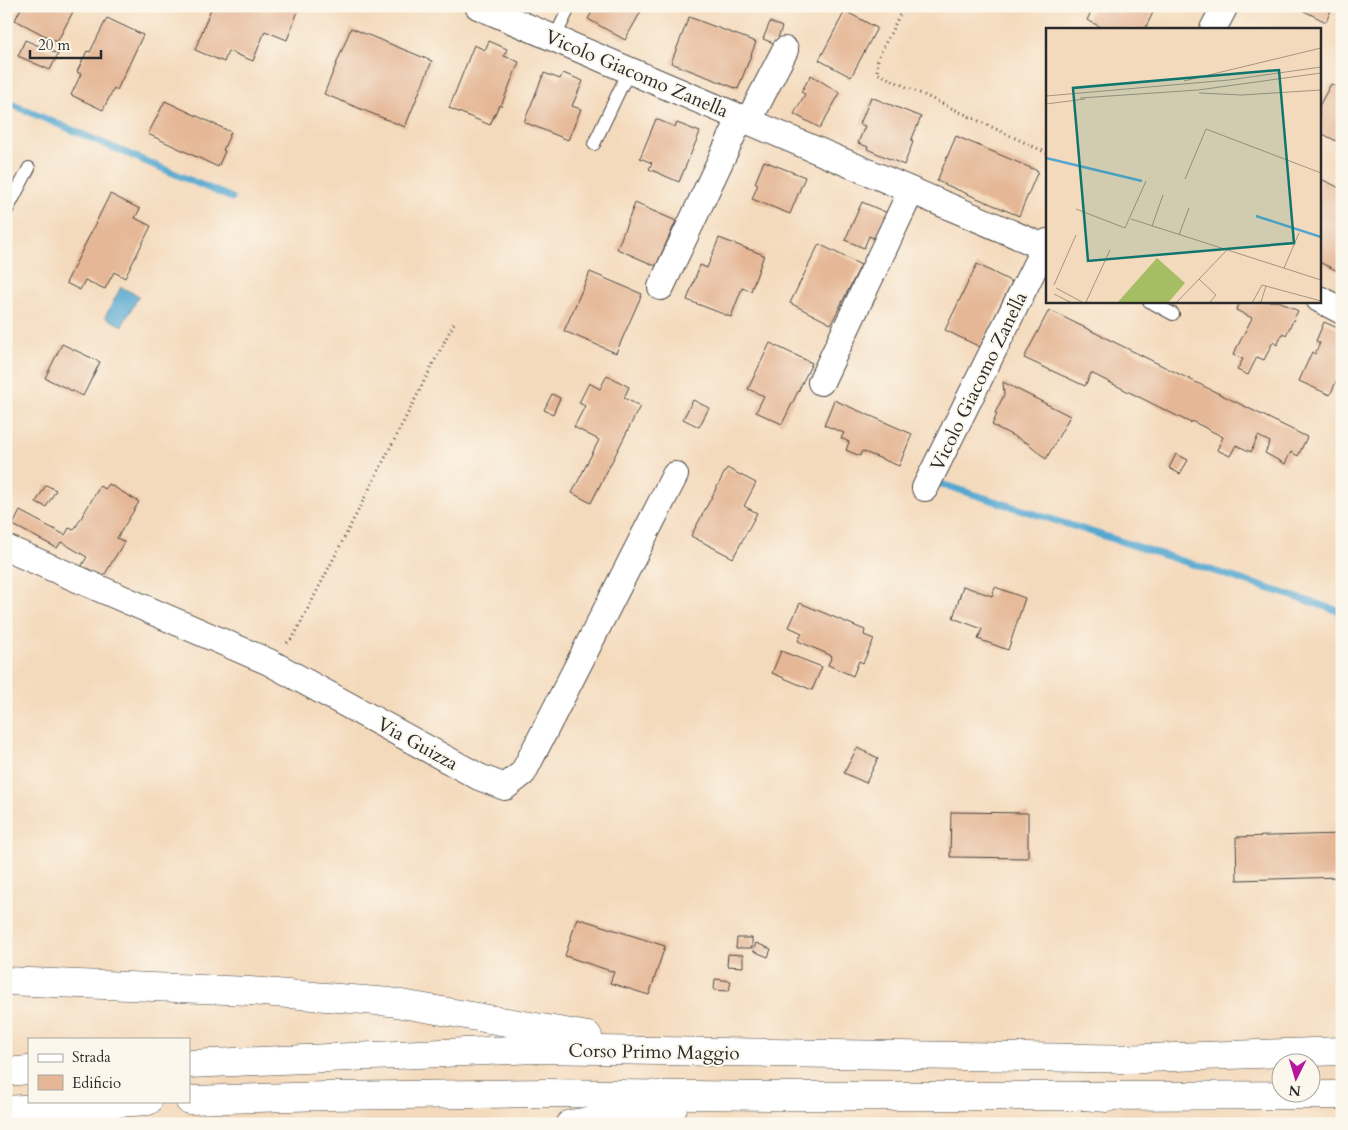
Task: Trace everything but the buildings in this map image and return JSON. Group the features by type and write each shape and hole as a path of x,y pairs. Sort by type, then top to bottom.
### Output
{"highway":[{"path":"6,981 250,991 390,1002 534,1028 688,1051"},
{"name":"Corso Primo Maggio","path":"190,1064 535,1049 1120,1059"},
{"path":"1120,1059 1342,1051"},
{"path":"1120,1059 1342,1063"},
{"path":"6,1072 28,1070"},
{"path":"190,1100 547,1093 767,1096 1342,1095"},
{"path":"570,1124 606,1117 767,1096"},
{"path":"1083,1096 1192,1105 1342,1109"},
{"path":"6,1110 132,1102"}],"street":[{"name":"Vicolo Giacomo Zanella","path":"478,6 518,16 554,39 911,191 1046,246 925,488"},
{"path":"1214,28 1225,6"},
{"name":"Vicolo Giacomo Zanella","path":"661,287 745,119 785,50"},
{"path":"821,382 911,191"},
{"path":"1320,300 1342,311"},
{"name":"Via Guizza","path":"6,548 269,662 479,777 505,788 523,773 675,475"}],"lane":[{"path":"554,39 570,6"},
{"path":"594,144 622,85 631,71"},
{"path":"6,212 29,168"},
{"path":"1151,302 1173,314"}],"path":[{"path":"904,6 878,58 877,73 1046,153"},
{"path":"269,662 294,636 455,321"}],"water":[{"path":"121,287 139,296 122,326 105,317"}],"waterway":[{"path":"6,102 232,198"},
{"path":"938,483 1342,612"}]}
